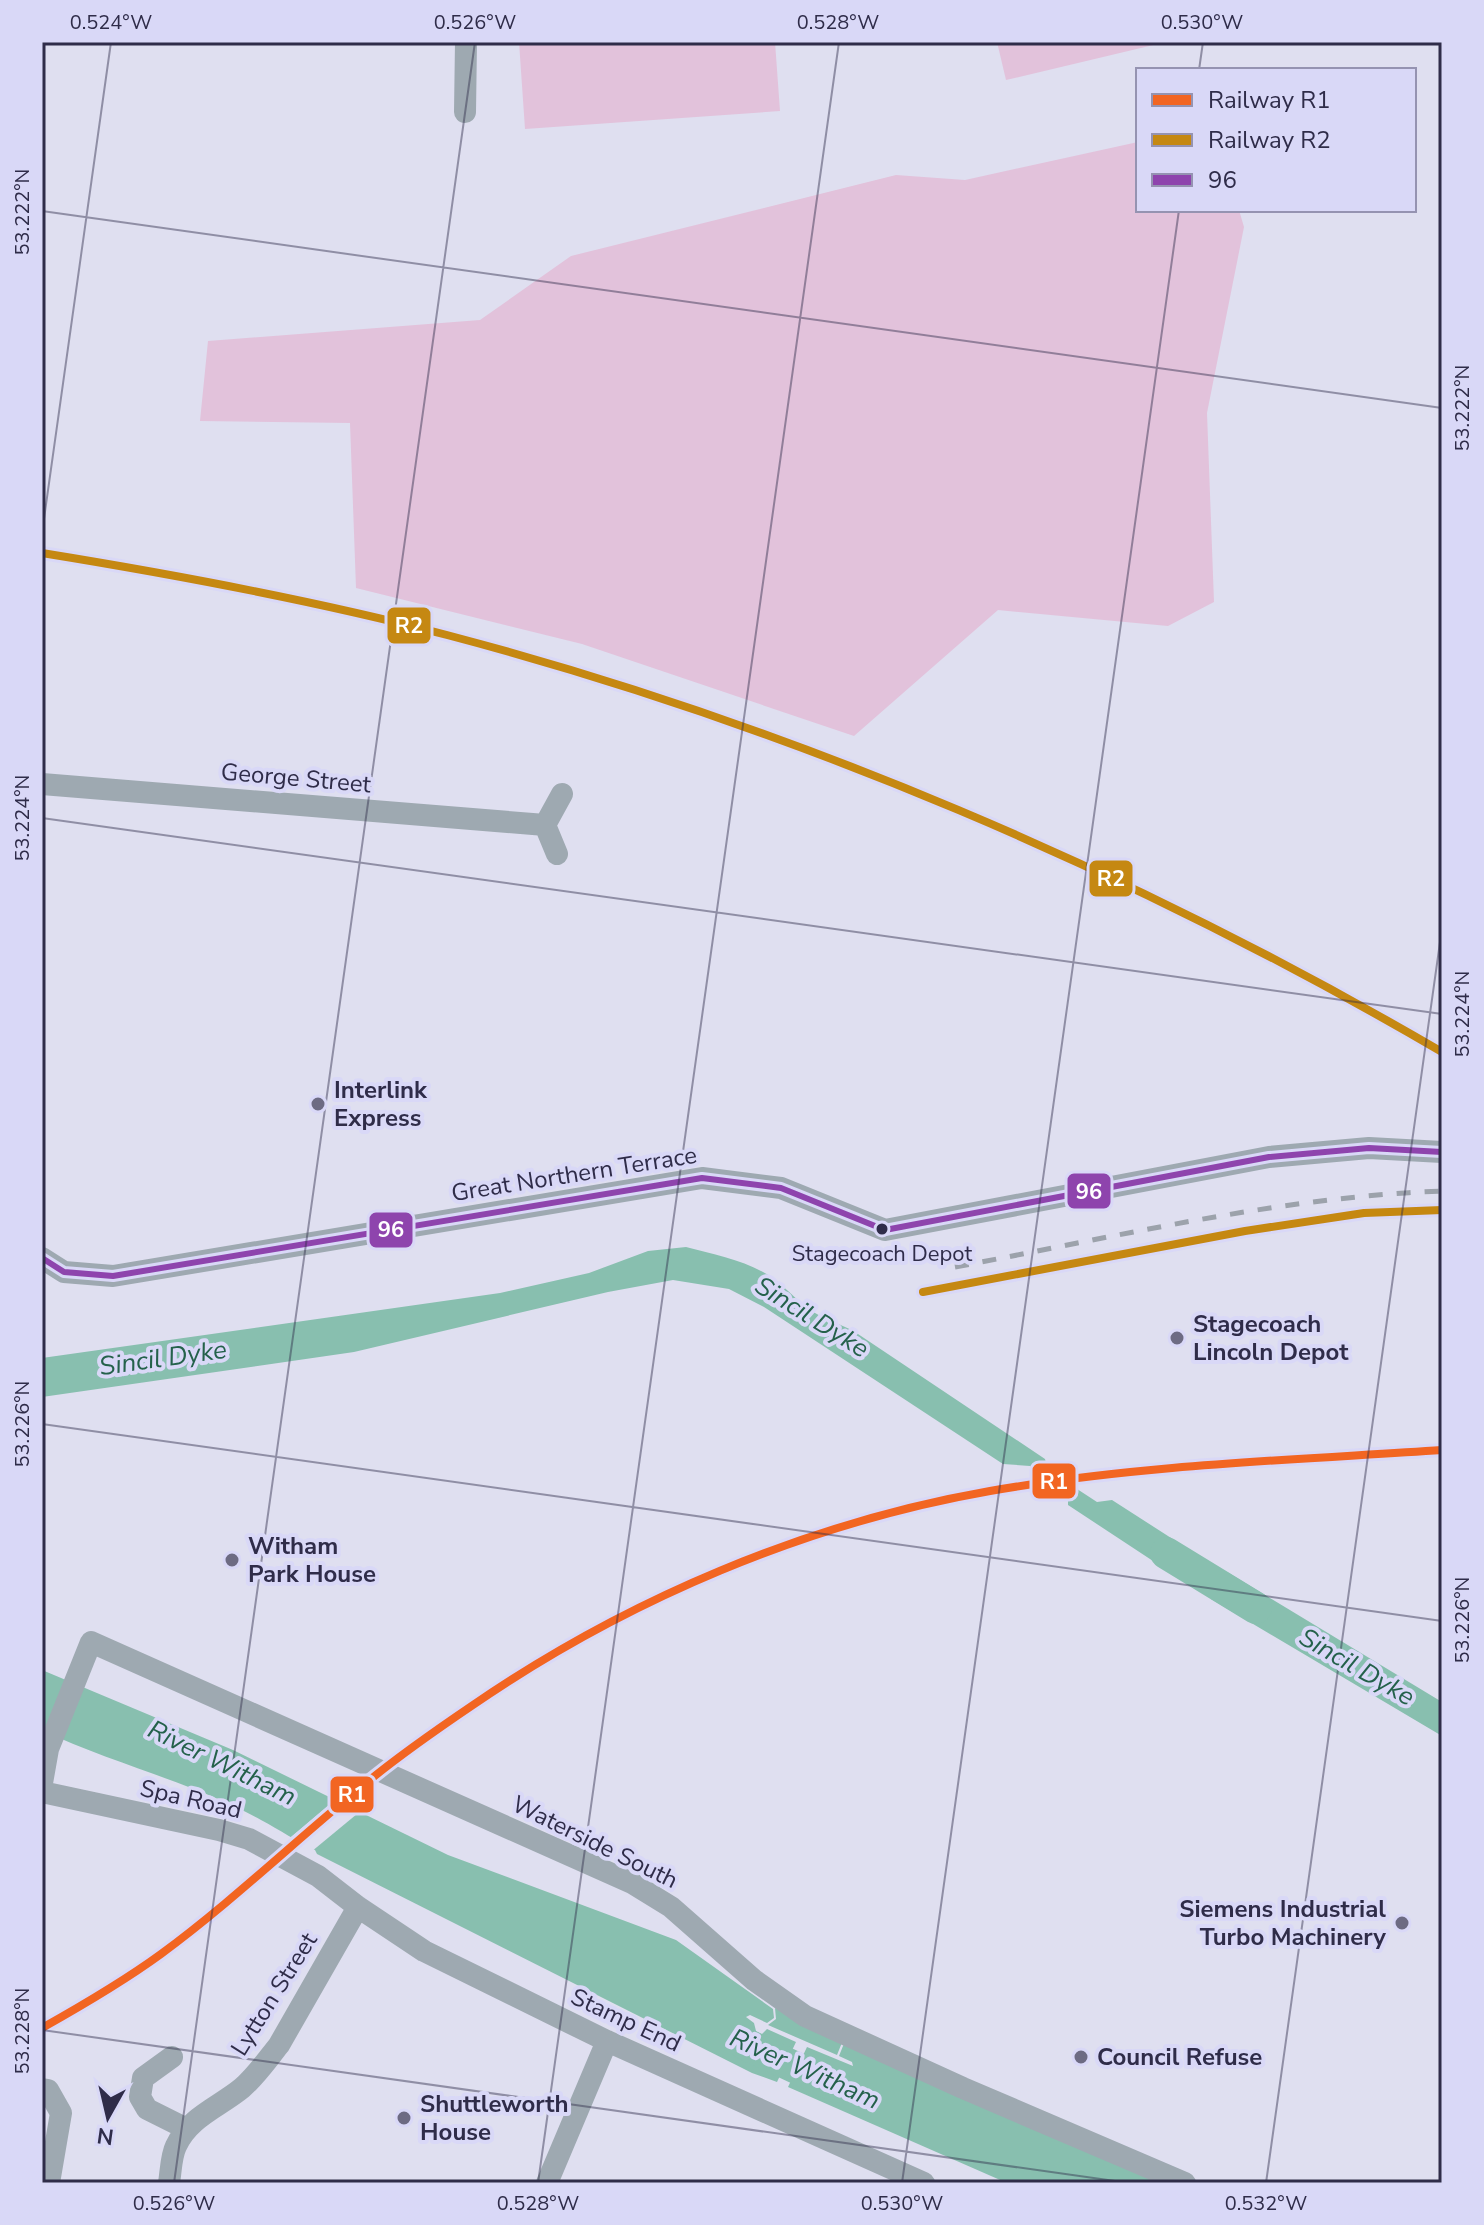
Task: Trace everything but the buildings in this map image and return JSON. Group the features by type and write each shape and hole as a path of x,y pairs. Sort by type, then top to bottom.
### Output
{"street":[{"path":"465,112 466,42"},
{"name":"George Street","path":"42,784 545,825"},
{"path":"557,854 545,825 562,794"},
{"name":"Great Northern Terrace","path":"42,1258 64,1272 113,1276 702,1178 781,1188 885,1230 1269,1157 1369,1148 1442,1152"},
{"name":"Waterside South","path":"42,1783 48,1749 91,1642 632,1883 671,1907 754,1980 805,2016 1185,2183"},
{"name":"Spa Road","path":"42,1792 232,1833 302,1866 358,1907"},
{"name":"Stamp End","path":"358,1907 424,1951 607,2041 924,2183"},
{"name":"Lytton Street","path":"169,2183 175,2147 187,2129 242,2088 279,2045 358,1907"},
{"path":"549,2182 607,2041"},
{"path":"172,2057 143,2078 140,2097 147,2109 187,2129"},
{"path":"42,2089 48,2090 61,2113 49,2183"}],"shaded area":[{"path":"519,42 775,42 780,111 525,129"},
{"path":"997,42 1166,42 1006,80"},
{"path":"1136,142 1136,212 1240,212 1244,227 1207,413 1214,602 1168,626 998,610 854,736 582,644 356,588 350,423 200,421 208,341 480,320 571,256 896,175 965,180"}],"water":[{"path":"686,1247 735,1260 769,1276 812,1311 855,1332 1045,1459 1048,1470 1097,1502 1112,1500 1210,1563 1194,1588 1068,1505 1068,1495 1030,1466 1003,1464 764,1307 729,1289 673,1280 608,1292 354,1352 42,1397 42,1358 500,1293 589,1273 648,1251"},
{"path":"1227,1572 1442,1702 1442,1736 1211,1599"},
{"path":"42,1670 233,1750 448,1855 676,1940 773,2009 774,2018 767,2023 750,2015 746,2017 762,2034 767,2029 796,2042 777,2082 752,2073 317,1854 315,1850 235,1807 42,1730"},
{"path":"775,2008 843,2040 837,2055 768,2025 776,2019"},
{"path":"845,2041 1161,2183 1007,2183 788,2087 807,2047 853,2066 852,2062 839,2056"}],"pier":[{"path":"339,1797 363,1809 311,1852 286,1841"}],"waterway":[{"name":"Sincil Dyke","path":"1166,1553 1256,1608"},
{"name":"River Witham","path":"745,2044 837,2087"}],"railway":[{"path":"955,1267 1258,1210 1319,1201 1442,1191"},
{"path":"923,1292 1245,1231 1364,1213 1442,1210"}],"rail line":[{"name":"R2","path":"42,553 245,589 397,622 576,672 705,713 833,759 1083,865 1325,986 1442,1052"},
{"name":"R2","path":"923,1292 1245,1231 1364,1213 1442,1210"},
{"name":"R1","path":"42,2028 161,1954 214,1913 340,1804 473,1705 593,1632 720,1571 854,1523 990,1491 1159,1469 1442,1450"}],"transit line":[{"name":"96","path":"42,1258 64,1272 113,1276 702,1178 781,1188 885,1230 1269,1157 1369,1148 1442,1152"}],"place":[{"name":"Interlink Express","path":"318,1104"},
{"name":"Stagecoach Depot","path":"882,1229"},
{"name":"Stagecoach Lincoln Depot","path":"1177,1338"},
{"name":"Witham Park House","path":"232,1560"},
{"name":"Siemens Industrial Turbo Machinery","path":"1402,1923"},
{"name":"Council Refuse","path":"1081,2057"},
{"name":"Shuttleworth House","path":"404,2118"}]}
